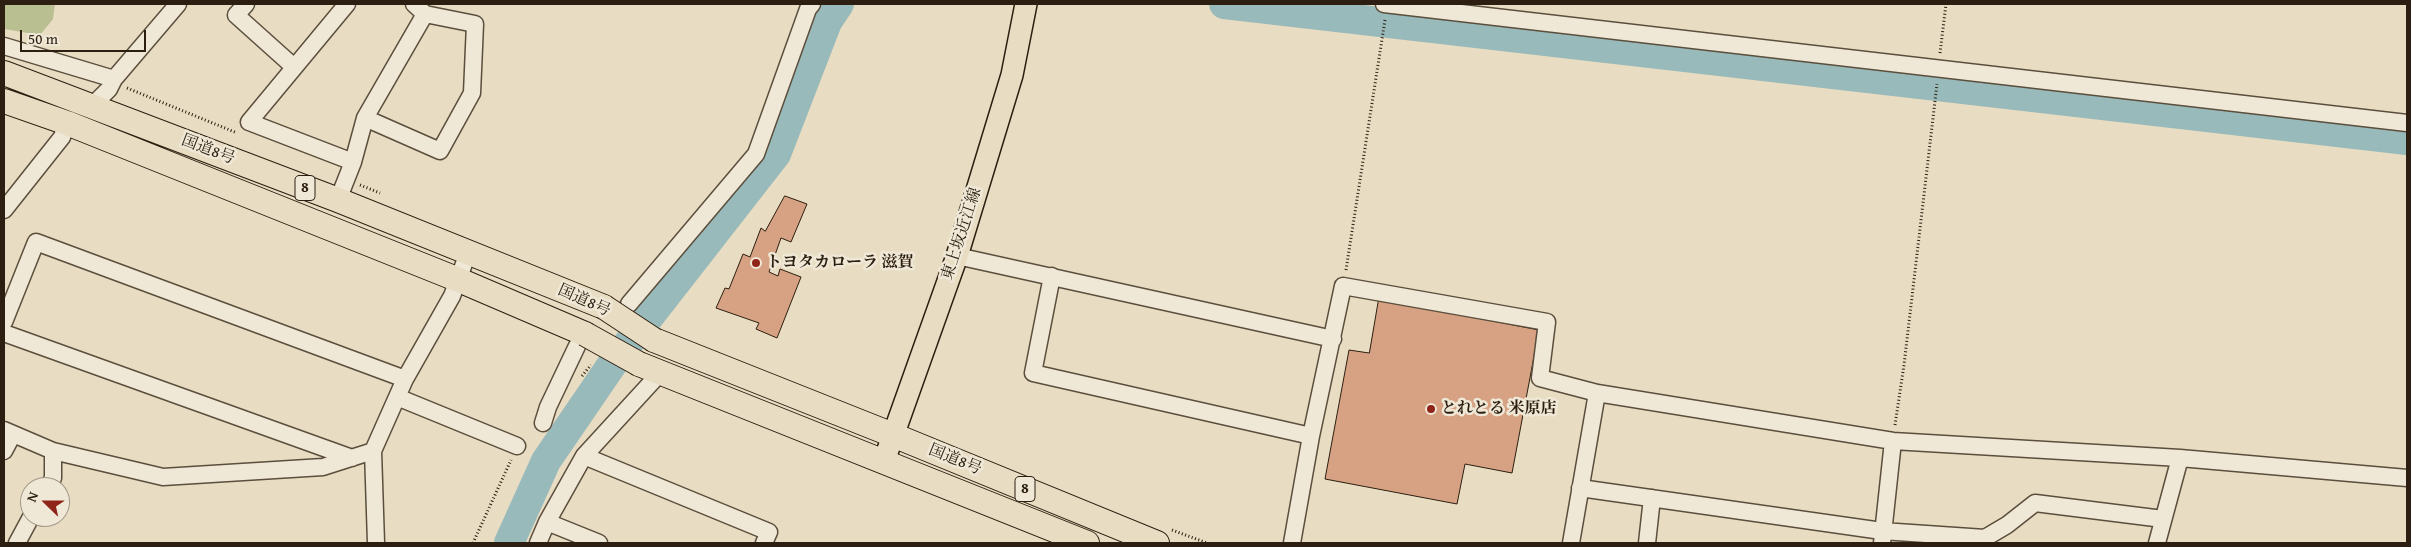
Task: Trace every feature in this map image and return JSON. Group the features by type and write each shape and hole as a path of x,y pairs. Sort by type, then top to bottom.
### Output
{"highway":[{"name":"国道8号","path":"4,73 338,200 604,307 654,340 1158,543"},
{"name":"国道8号","path":"4,101 67,123 459,280 581,340 1087,543"}],"main road":[{"name":"東上坂近江線","path":"884,461 956,256 1012,75 1026,4"}],"street":[{"path":"92,106 109,89 114,79 178,4"},
{"path":"246,4 236,15 294,67"},
{"path":"347,4 250,122 353,162"},
{"path":"629,304 756,154 808,8 812,4"},
{"path":"1384,4 1938,70 2407,123"},
{"path":"338,200 353,162 365,118 420,9 474,24 472,93 440,151 365,118"},
{"path":"4,46 114,79"},
{"path":"4,210 62,137 67,123"},
{"path":"4,322 36,242 405,379"},
{"path":"376,543 373,451 405,379 452,296 468,253"},
{"path":"956,256 1333,339"},
{"path":"1052,276 1033,373 1311,436"},
{"path":"1292,543 1311,436 1343,286 1547,322 1540,378 1597,393 1893,441 2180,458 2407,478"},
{"path":"4,333 352,458"},
{"path":"542,423 581,340"},
{"path":"538,543 547,522 584,456 650,368"},
{"path":"1571,543 1597,393"},
{"path":"397,397 517,446"},
{"path":"4,451 8,432 53,451 163,477 322,467 373,451"},
{"path":"1882,537 1893,441"},
{"path":"53,451 53,477"},
{"path":"584,456 769,532 764,543"},
{"path":"2157,543 2180,458"},
{"path":"1580,488 1652,498 1882,537 1985,538 2007,525 2035,503 2163,520"},
{"path":"1647,543 1652,498"},
{"path":"547,522 599,543"},
{"path":"16,543 25,527"}],"path":[{"path":"1938,70 1946,4"},
{"path":"1343,286 1383,34"},
{"path":"1893,441 1904,365 1935,101"},
{"path":"473,543 517,446"}],"green space":[{"path":"4,4 55,4 53,19 40,35 4,29"}],"building":[{"name":"トヨタカローラ 滋賀","path":"785,196 807,204 791,242 781,238 769,272 778,276 780,269 801,277 777,338 756,329 759,323 716,308 725,288 729,289 743,254 750,257 761,228 765,231"},
{"name":"とれとる 米原店","path":"1379,299 1539,330 1512,473 1465,464 1457,504 1325,479 1349,350 1369,353"}],"waterway":[{"path":"509,543 546,461 613,363 776,154 827,22 839,4"},
{"path":"1224,4 2407,140"}],"place":[{"name":"トヨタカローラ 滋賀","path":"756,263"},
{"name":"とれとる 米原店","path":"1431,409"}]}
